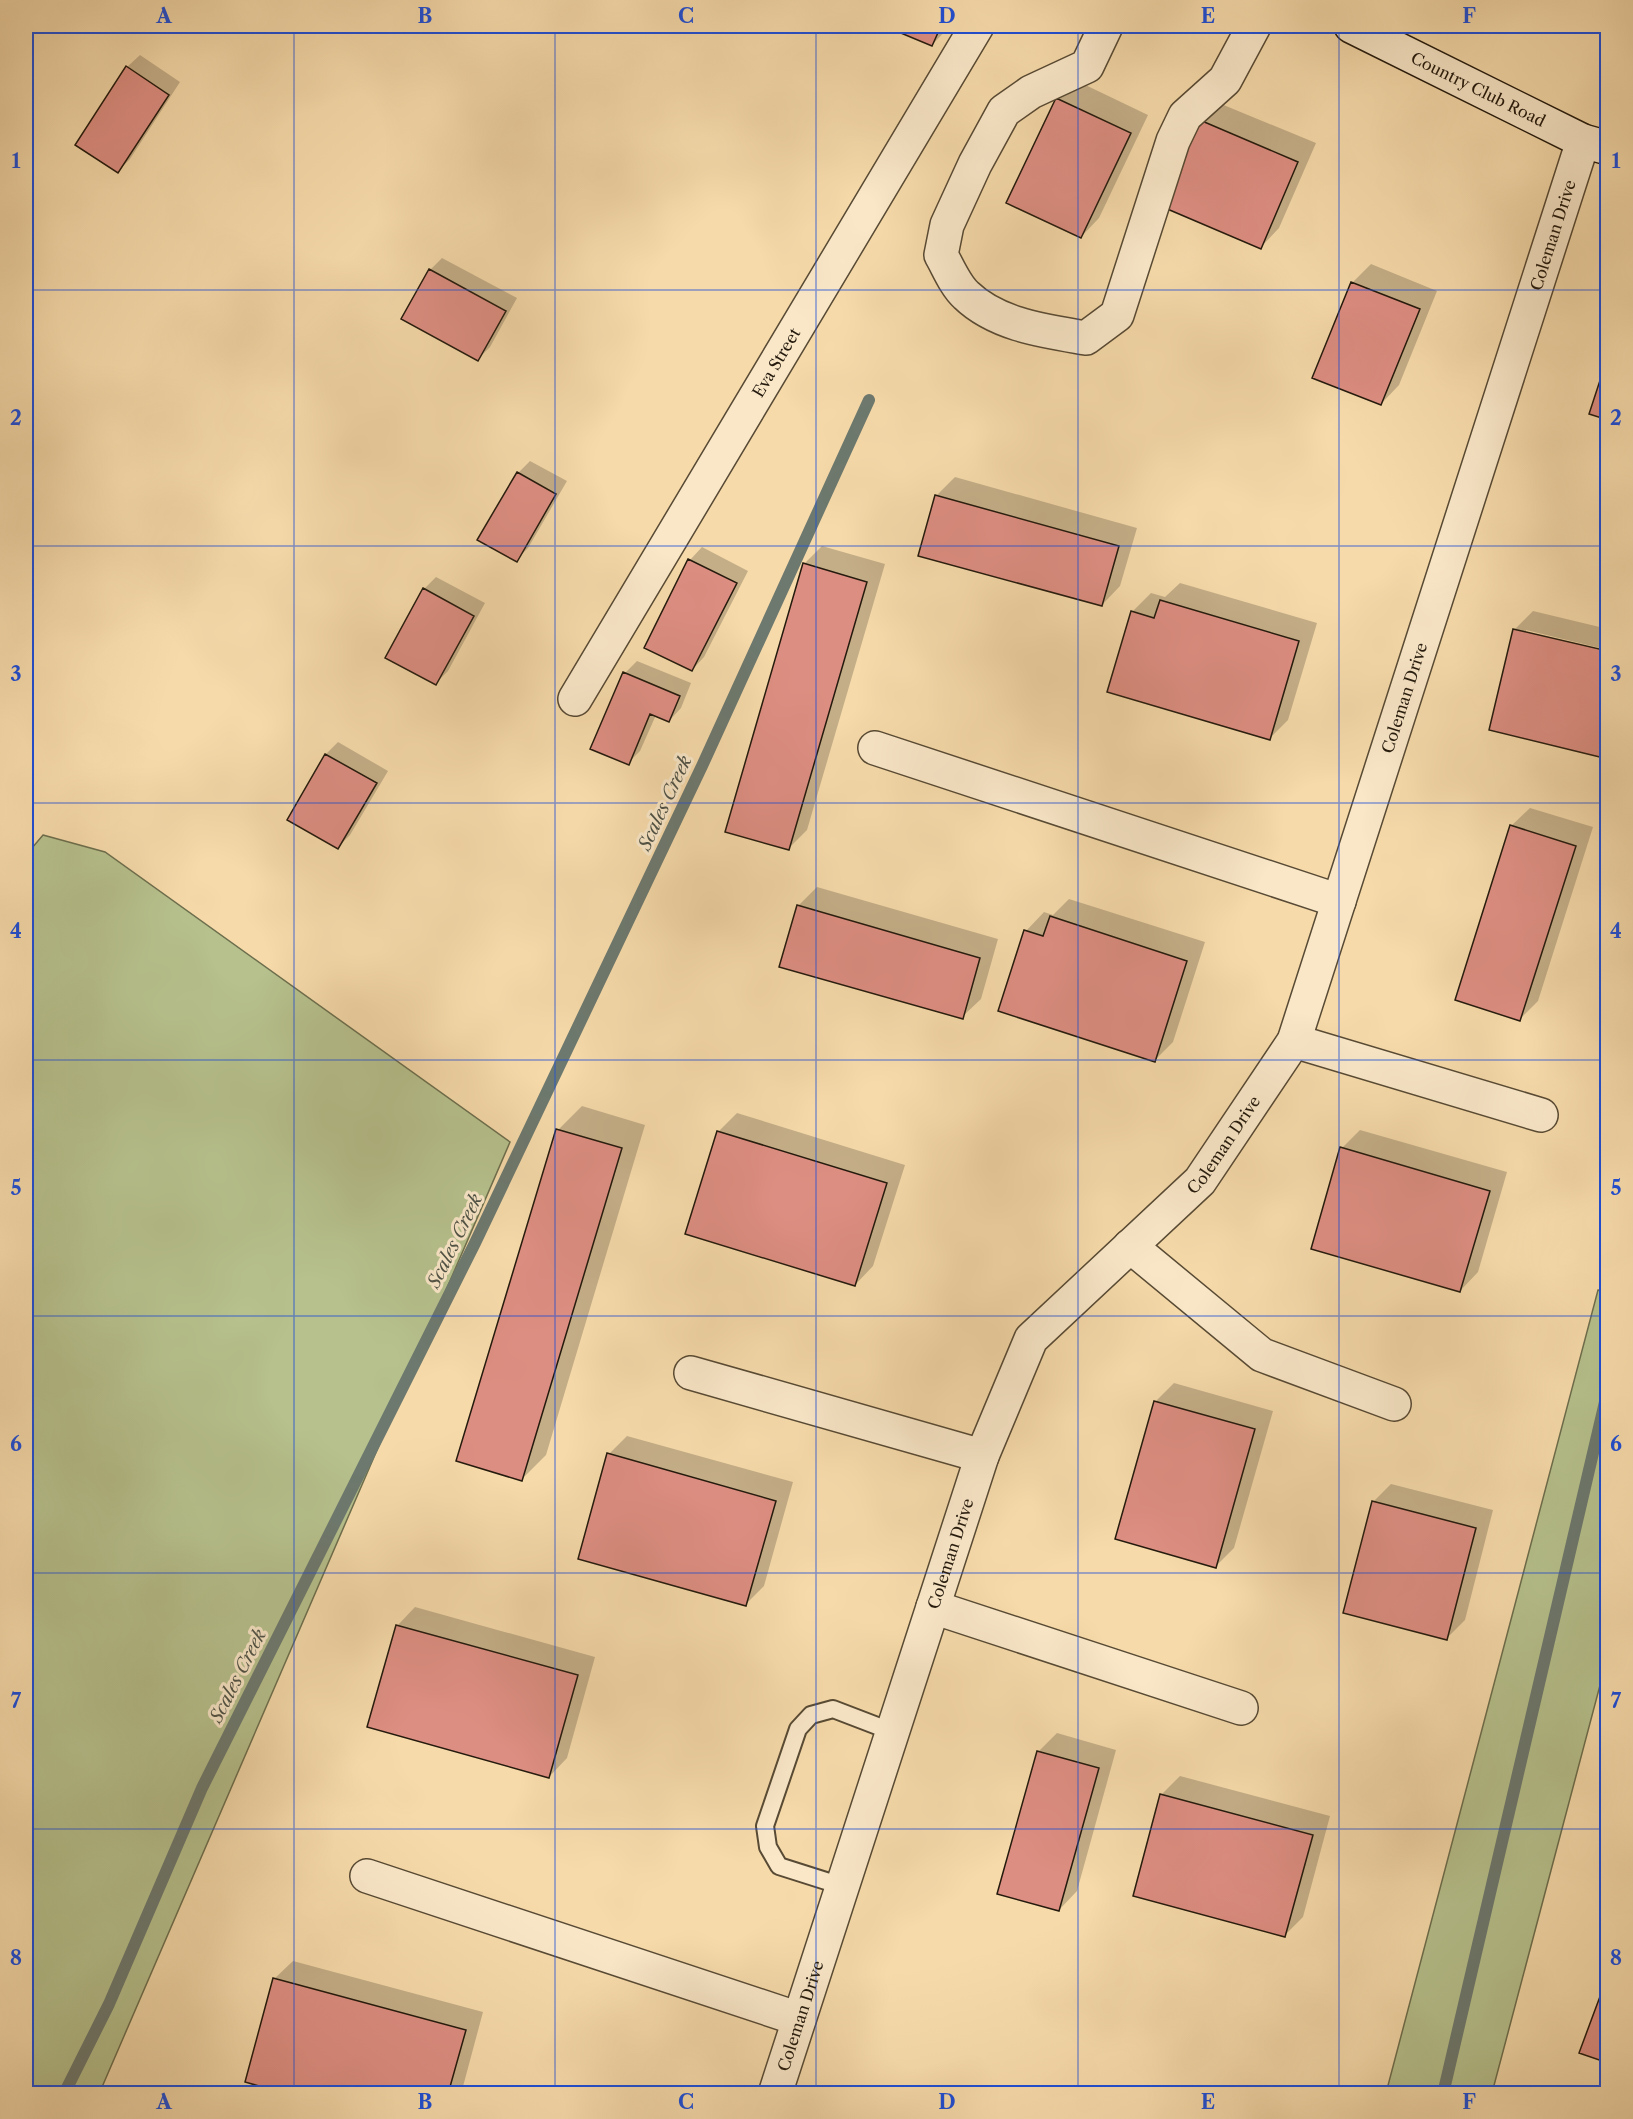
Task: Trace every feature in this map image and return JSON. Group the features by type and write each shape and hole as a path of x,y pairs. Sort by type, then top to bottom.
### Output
{"street":[{"name":"Eva Street","path":"575,699 977,26"},
{"path":"1106,26 1087,66 1031,92 1004,111 975,164 947,225 941,255 964,294 999,317 1044,331 1086,338 1117,315 1173,141 1185,116 1225,80 1254,26"},
{"name":"Country Club Road","path":"1351,26 1595,144"},
{"name":"Coleman Drive","path":"775,2094 982,1456 1031,1339 1200,1181 1294,1041 1339,901 1595,144"},
{"path":"875,748 1339,901"},
{"path":"1294,1041 1541,1114"},
{"path":"1130,1246 1262,1355 1394,1404"},
{"path":"691,1373 982,1456"},
{"path":"933,1606 1241,1708"},
{"path":"367,1876 799,2019"}],"lane":[{"path":"842,1886 779,1866 768,1848 765,1826 798,1729 811,1715 834,1709 893,1732"}],"green space":[{"path":"43,835 105,852 510,1142 99,2094 26,2093 26,855"},
{"path":"1598,1290 1608,1292 1607,1659 1492,2093 1386,2093"}],"building":[{"path":"884,26 941,26 932,46"},
{"path":"126,66 169,95 118,173 75,145"},
{"path":"1056,98 1131,133 1081,238 1006,203"},
{"path":"1195,118 1298,162 1261,249 1158,205"},
{"path":"429,269 506,311 478,361 401,319"},
{"path":"1351,282 1420,309 1381,405 1312,378"},
{"path":"1608,356 1608,420 1589,414"},
{"path":"517,472 556,494 517,562 477,540"},
{"path":"935,495 1119,546 1102,606 918,556"},
{"path":"688,559 737,583 692,671 644,648"},
{"path":"803,563 867,582 789,850 725,832"},
{"path":"423,588 474,616 436,685 385,658"},
{"path":"1160,600 1299,641 1270,740 1107,692 1131,611 1154,618"},
{"path":"1513,629 1608,651 1608,759 1489,730"},
{"path":"623,672 680,696 669,722 650,714 629,765 590,749"},
{"path":"325,754 377,783 338,849 287,820"},
{"path":"1510,825 1576,846 1520,1021 1455,1000"},
{"path":"797,905 980,958 963,1019 779,967"},
{"path":"1050,916 1187,961 1155,1062 998,1011 1024,930 1043,936"},
{"path":"556,1129 622,1148 522,1481 456,1461"},
{"path":"717,1131 887,1183 855,1286 685,1234"},
{"path":"1340,1147 1490,1191 1460,1292 1311,1249"},
{"path":"1154,1401 1255,1429 1216,1568 1115,1539"},
{"path":"607,1453 776,1501 746,1606 578,1559"},
{"path":"1372,1501 1476,1528 1447,1640 1343,1613"},
{"path":"396,1625 578,1675 549,1778 367,1727"},
{"path":"1037,1751 1099,1768 1059,1911 997,1894"},
{"path":"1160,1794 1313,1835 1285,1937 1133,1896"},
{"path":"1608,1975 1608,2063 1579,2053"},
{"path":"273,1978 466,2030 448,2094 287,2094 245,2082"}],"waterway":[{"name":"Scales Creek","path":"64,2094 109,2004 202,1788 475,1243 702,766 869,400"},
{"path":"1443,2094 1608,1389"}]}
